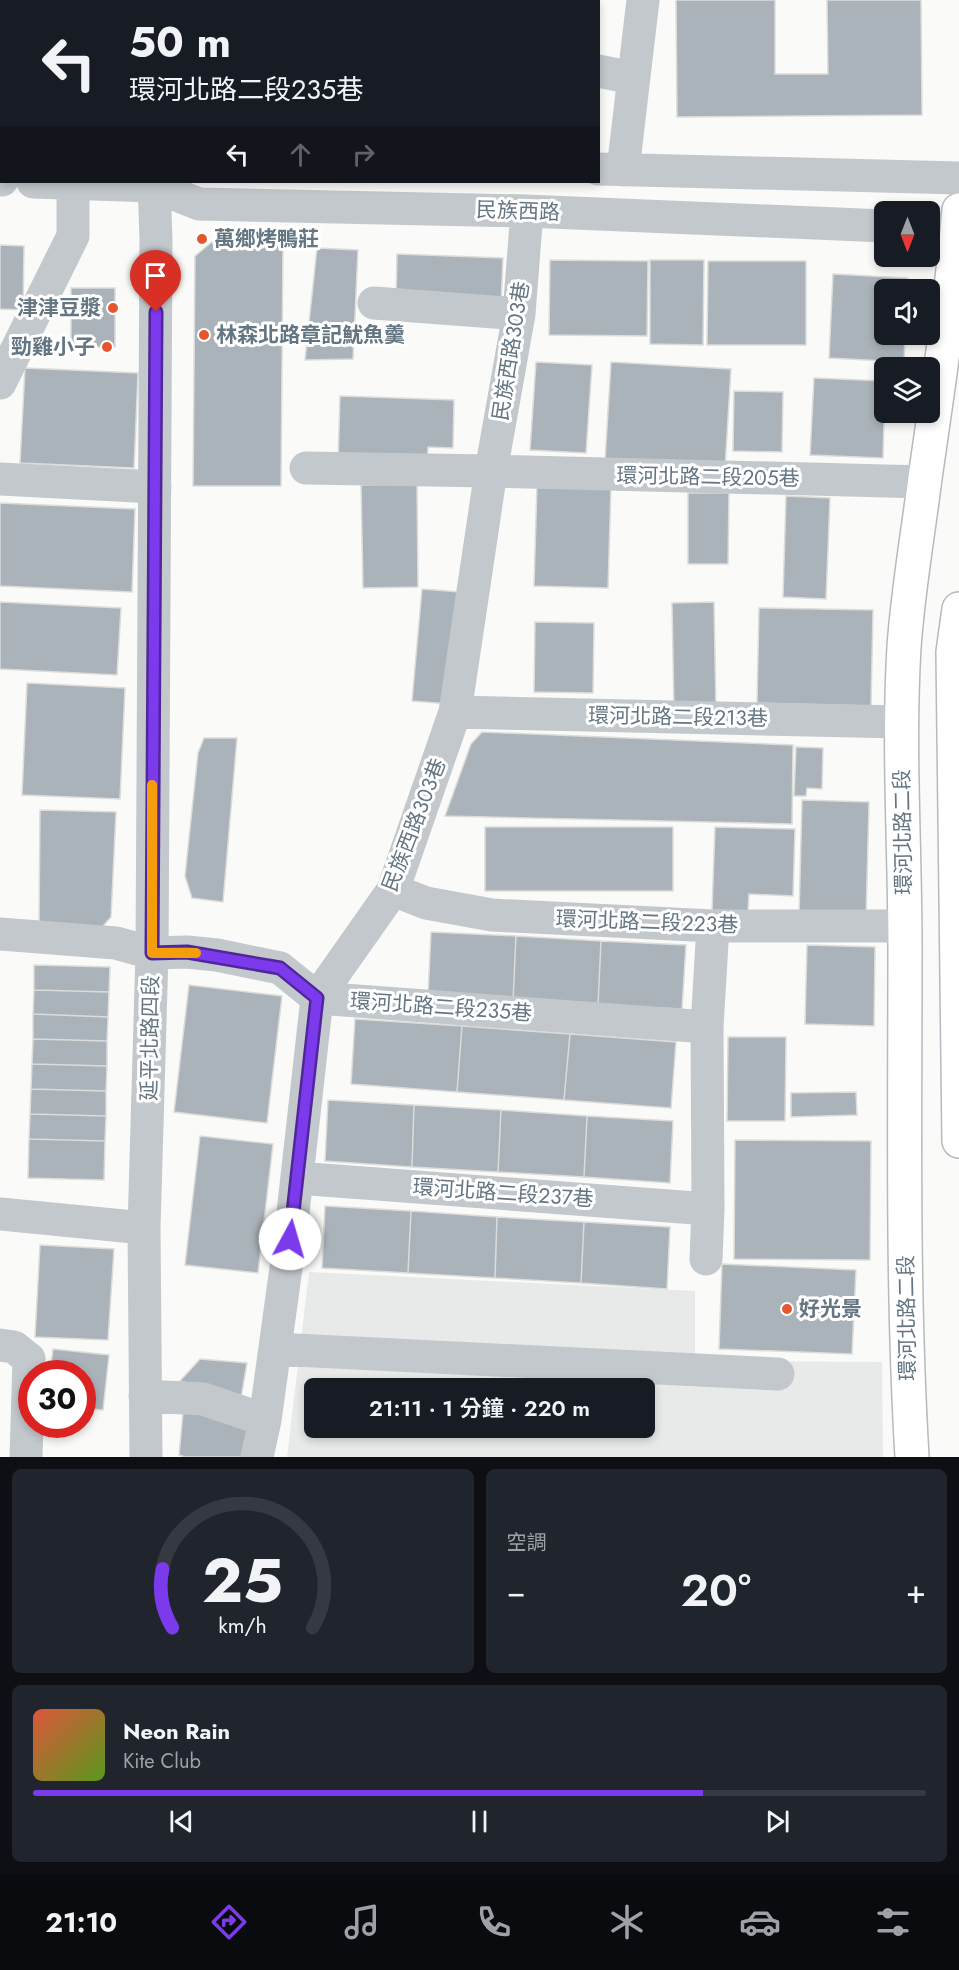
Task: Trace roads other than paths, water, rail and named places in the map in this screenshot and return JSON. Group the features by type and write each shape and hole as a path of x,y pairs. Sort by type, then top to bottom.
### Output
{"main road":[{"name":"環河北路二段","path":"912,1457 905,1237 905,926 901,722 904,644 925,482 951,225"},
{"path":"959,609 953,652 959,1141"}],"street":[{"path":"643,0 633,78 611,169 959,178"},
{"path":"600,71 633,78"},
{"path":"0,383 73,236 73,183"},
{"name":"民族西路","path":"73,183 157,183 199,204 527,211 874,225"},
{"name":"延平北路四段","path":"146,1457 144,1228 152,953 157,183"},
{"name":"民族西路303巷","path":"257,1457 265,1420 275,1349 317,998 393,890 455,712 491,471 519,314 527,211"},
{"path":"374,303 519,314"},
{"name":"環河北路二段205巷","path":"306,468 925,482"},
{"path":"0,479 155,487"},
{"name":"環河北路二段213巷","path":"455,712 901,722"},
{"name":"環河北路二段223巷","path":"393,890 426,903 492,915 713,926 905,926"},
{"path":"706,1258 707,1027 713,926"},
{"path":"0,934 116,943 152,953 187,952 280,968 317,998"},
{"name":"環河北路二段235巷","path":"317,998 707,1027"},
{"name":"環河北路二段237巷","path":"297,1178 708,1209"},
{"path":"0,1214 144,1228"},
{"path":"0,1345 14,1347 29,1359 26,1457"},
{"path":"275,1349 778,1374"},
{"path":"145,1396 203,1399 265,1420"},
{"path":"0,1452 20,1457"}],"place":[{"name":"萬鄉烤鴨莊","path":"202,239"},
{"name":"津津豆漿","path":"113,308"},
{"name":"林森北路章記魷魚羹","path":"204,335"},
{"name":"勁雞小子","path":"107,347"},
{"name":"好光景","path":"787,1309"}]}
